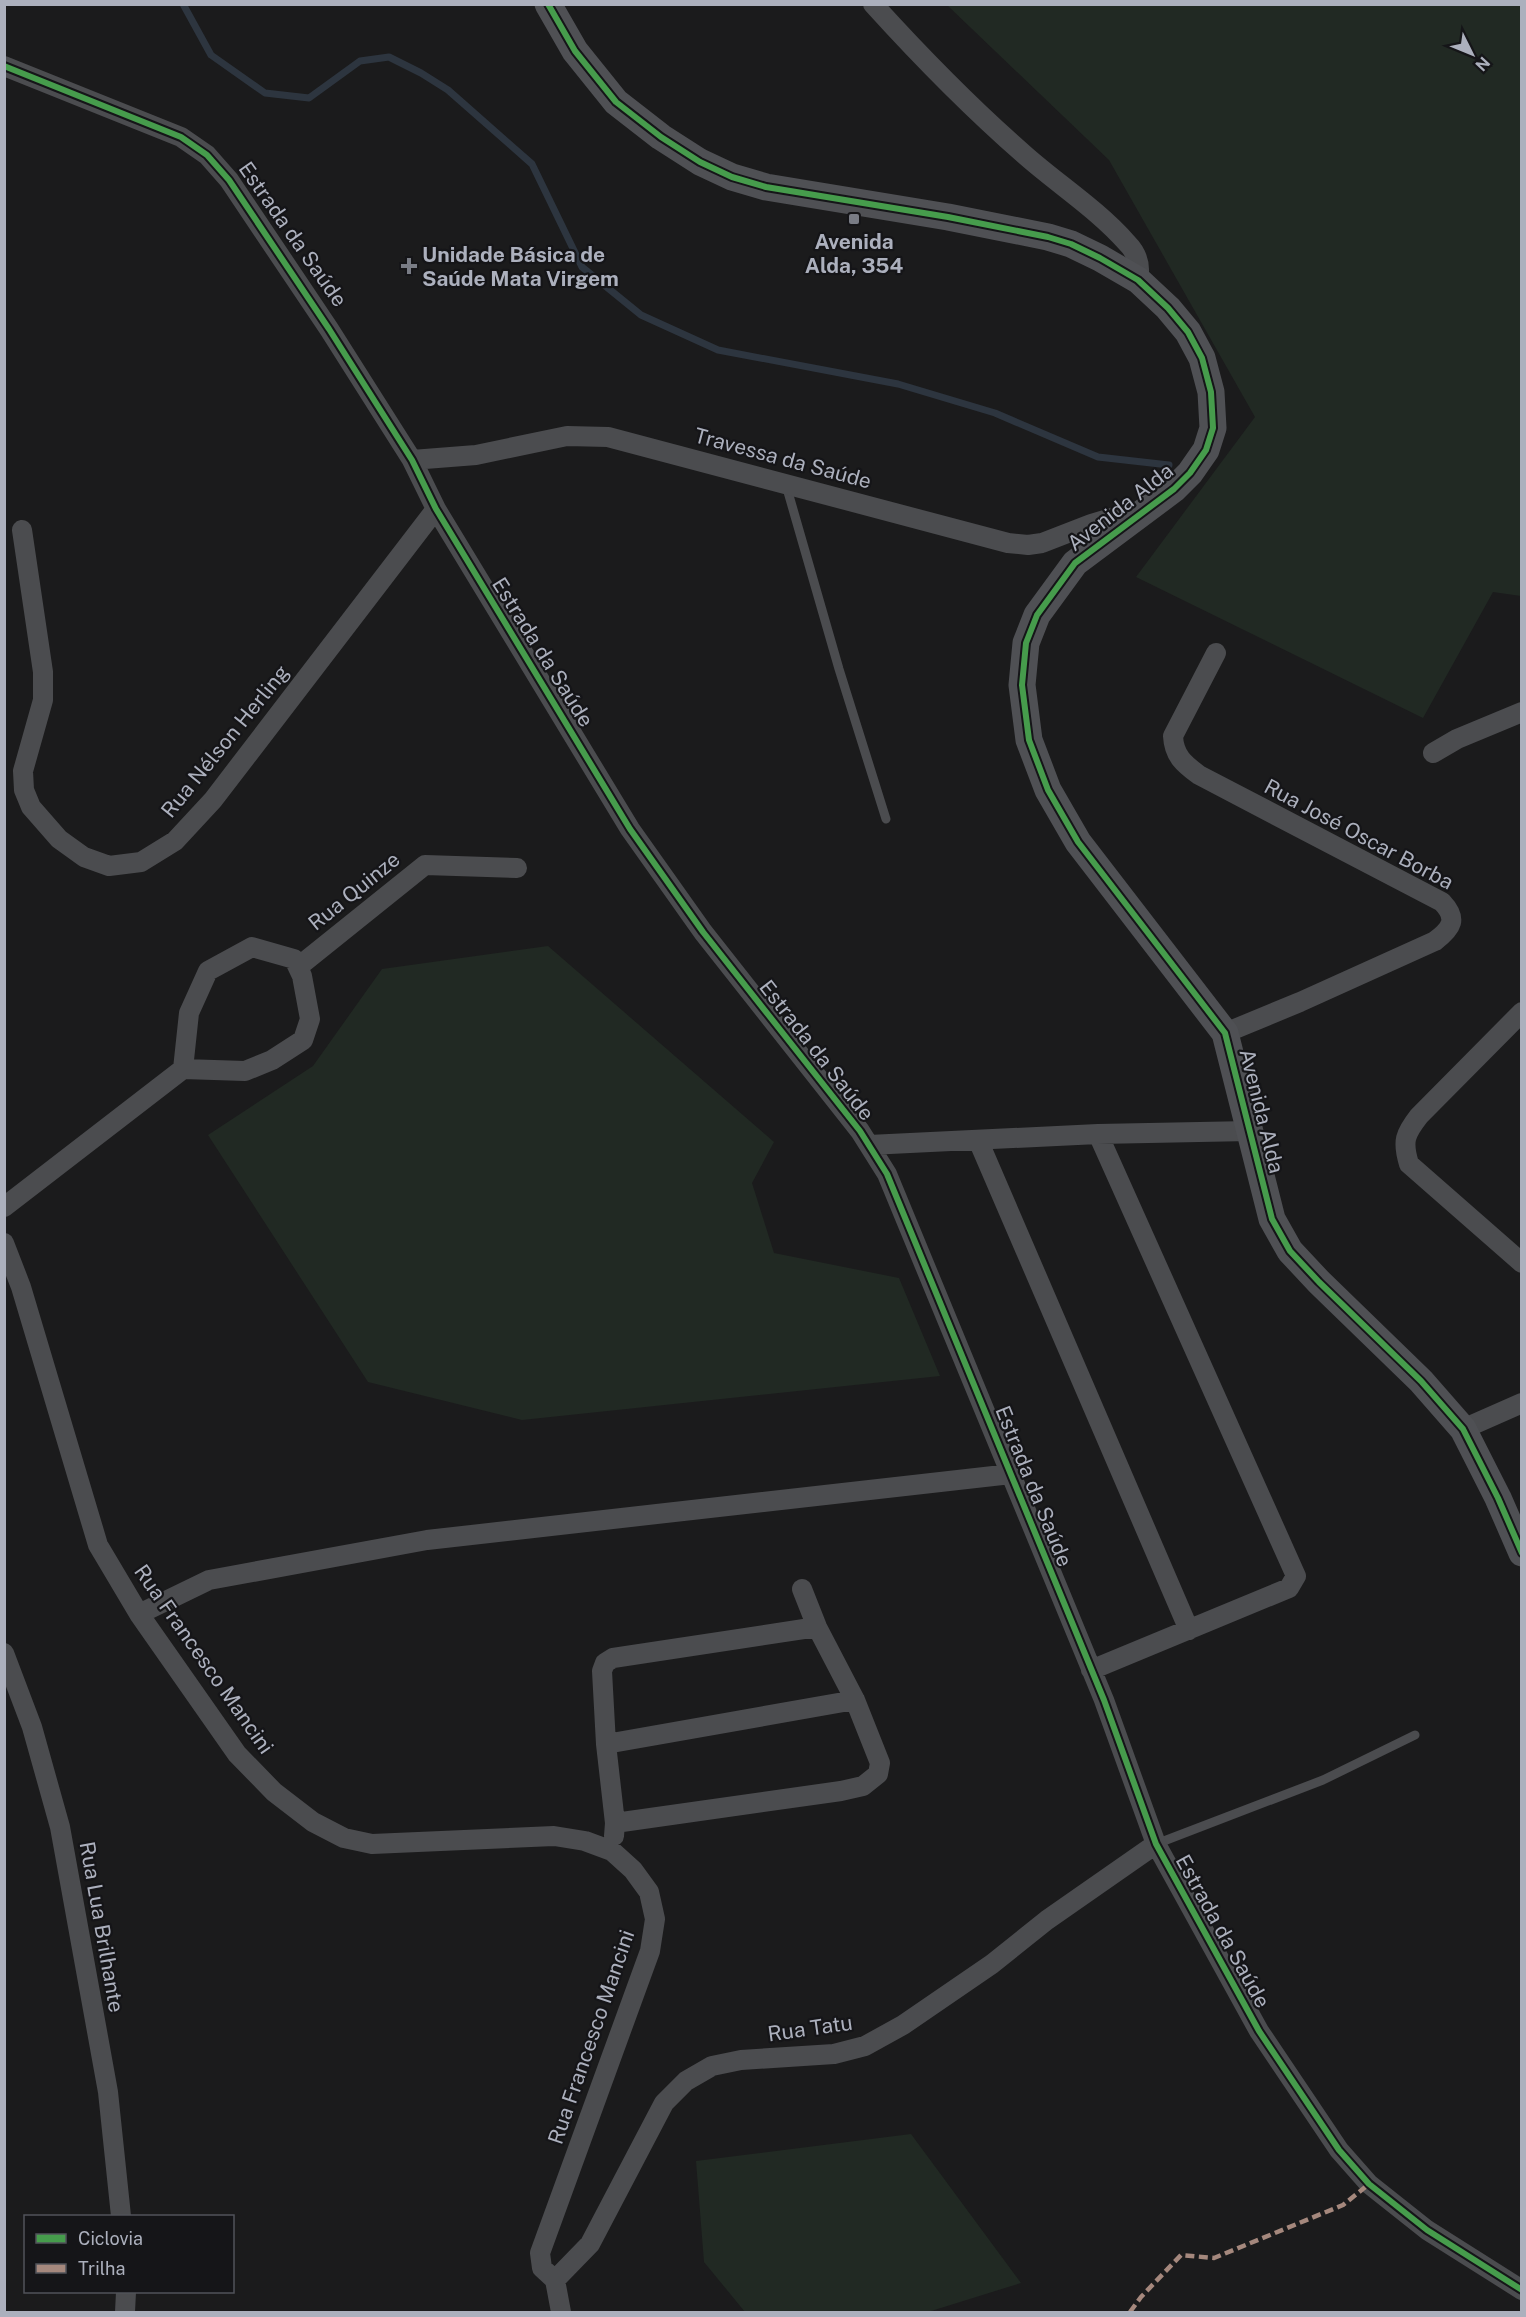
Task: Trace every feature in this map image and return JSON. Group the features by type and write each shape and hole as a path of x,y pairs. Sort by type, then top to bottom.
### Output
{"street":[{"name":"Avenida Alda","path":"548,4 575,51 616,102 661,137 700,162 732,177 766,187 948,217 1048,237 1071,244 1138,280 1168,308 1188,332 1202,358 1211,392 1213,428 1206,450 1190,473 1174,489 1075,563 1037,615 1026,643 1022,685 1029,740 1048,790 1078,842 1225,1033 1272,1219 1290,1251 1421,1381 1463,1429 1498,1498 1521,1553"},
{"path":"873,4 935,71 1026,156 1105,221 1128,243 1139,262 1138,280"},
{"name":"Estrada da Saúde","path":"4,66 180,137 207,155 229,180 323,319 412,460 436,509 630,829 703,932 860,1131 887,1174 1091,1670 1156,1844 1259,2031 1339,2150 1369,2184 1427,2230 1521,2290"},
{"name":"Travessa da Saúde","path":"412,460 476,455 567,436 609,437 1008,543 1028,545 1042,543 1118,516 1137,516"},
{"name":"Rua Nélson Herling","path":"22,530 43,672 43,700 23,771 24,790 31,807 58,839 84,857 110,866 141,862 175,841 213,800 436,509"},
{"name":"Rua José Oscar Borba","path":"1216,653 1173,736 1174,749 1181,761 1199,775 1442,902 1450,911 1452,921 1446,932 1435,941 1225,1033"},
{"path":"1433,753 1457,739 1521,712"},
{"name":"Rua Quinze","path":"298,967 425,865 517,868"},
{"path":"4,1207 183,1069 245,1071 272,1059 303,1040 310,1019 302,976 294,959 252,947 208,971 189,1013 183,1069"},
{"path":"1521,1012 1419,1116 1407,1132 1404,1148 1409,1164 1521,1263"},
{"path":"869,1145 1098,1134 1250,1131"},
{"path":"1091,1670 1289,1588 1296,1576 1098,1134"},
{"path":"978,1140 1189,1629"},
{"name":"Rua Francesco Mancini","path":"4,1243 21,1287 98,1545 139,1614 237,1754 274,1792 313,1822 344,1838 372,1844 554,1836 585,1841 612,1851 633,1870 649,1892 655,1919 650,1951 540,2253 542,2268 555,2280"},
{"path":"1463,1429 1521,1403"},
{"path":"139,1614 209,1581 427,1539 1011,1474"},
{"path":"615,1823 841,1791 862,1786 878,1774 880,1763 855,1700 817,1627 802,1589"},
{"path":"612,1851 615,1823 606,1744 602,1671 605,1663 613,1658 817,1627"},
{"name":"Rua Lua Brilhante","path":"4,1653 32,1726 60,1827 108,2092 121,2215"},
{"path":"606,1744 855,1700"},
{"name":"Rua Tatu","path":"555,2280 590,2244 664,2103 686,2081 712,2066 741,2060 834,2054 865,2046 903,2025 1156,1844"},
{"path":"555,2280 561,2313"},
{"path":"125,2313 126,2293"}],"lane":[{"path":"786,483 839,669 886,819"},
{"path":"1156,1844 1323,1780 1415,1735"}],"shaded area":[{"path":"947,5 1521,5 1521,596 1493,592 1423,718 1136,577 1255,417 1109,160"},
{"path":"548,946 774,1142 752,1183 774,1253 899,1278 940,1376 522,1420 368,1382 208,1135 313,1066 382,969"},
{"path":"911,2134 1021,2283 928,2312 745,2312 704,2262 696,2161"}],"waterway":[{"path":"183,4 211,55 265,93 309,98 360,61 389,57 448,90 532,164 582,267 641,315 718,350 898,384 995,413 1098,457 1169,465"}],"marked path":[{"path":"1130,2312 1141,2297 1181,2255 1214,2258 1343,2205 1369,2184"}],"cycle path":[{"path":"548,4 575,51 616,102 661,137 700,162 732,177 766,187 948,217 1048,237 1071,244 1138,280 1168,308 1188,332 1202,358 1211,392 1213,428 1206,450 1190,473 1174,489 1075,563 1037,615 1026,643 1022,685 1029,740 1048,790 1078,842 1225,1033 1272,1219 1290,1251 1421,1381 1463,1429 1498,1498 1522,1553"},
{"path":"4,66 181,137 207,155 229,180 329,329 412,460 436,509 630,829 703,932 860,1131 887,1174 1104,1700 1156,1844 1259,2031 1339,2150 1369,2184 1427,2230 1522,2290"}],"place":[{"name":"Avenida Alda, 354","path":"854,219"},
{"name":"Unidade Básica de Saúde Mata Virgem","path":"409,266"}]}
